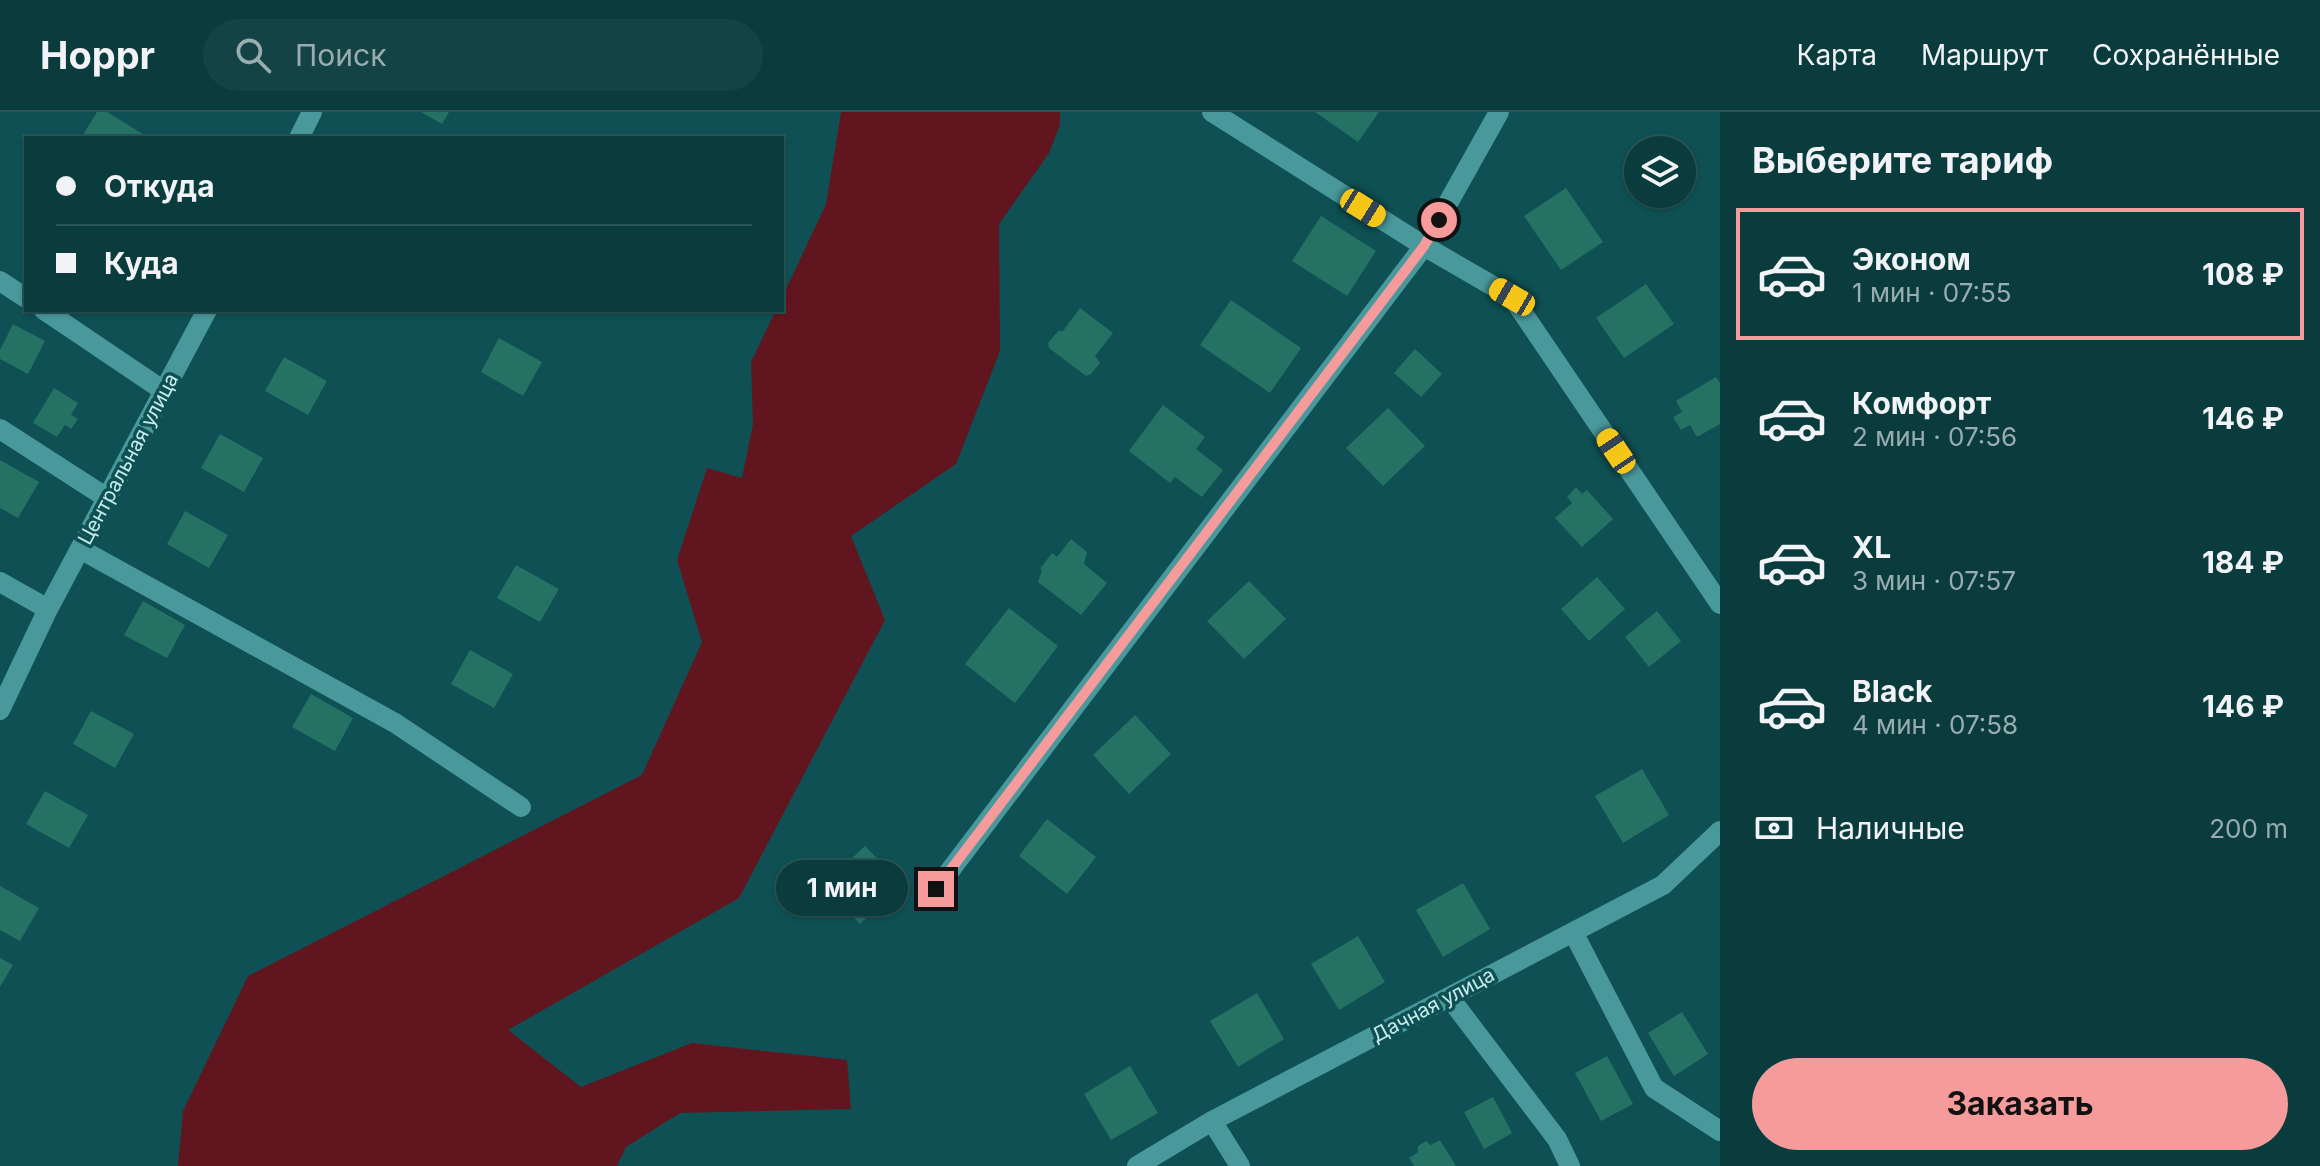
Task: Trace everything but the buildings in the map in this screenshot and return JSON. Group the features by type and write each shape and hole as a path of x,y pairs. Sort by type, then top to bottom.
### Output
{"street":[{"path":"300,136 312,112"},
{"path":"1212,112 1424,246 1512,297 1720,604"},
{"path":"936,889 1424,246 1499,112"},
{"path":"0,281 24,297"},
{"path":"47,312 164,391"},
{"name":"Центральная улица","path":"0,710 48,609 206,312"},
{"path":"0,429 107,498"},
{"path":"80,549 395,723 521,807"},
{"path":"0,582 48,609"},
{"name":"Дачная улица","path":"1137,1166 1212,1121 1663,885 1720,831"},
{"path":"1573,932 1654,1088 1720,1131"},
{"path":"1449,997 1557,1139 1570,1166"},
{"path":"1212,1121 1240,1166"}],"shaded area":[{"path":"841,112 1060,112 1060,125 1049,153 999,224 1000,351 956,464 851,536 885,620 739,898 508,1030 581,1087 692,1043 847,1060 851,1109 680,1113 626,1147 617,1166 178,1166 183,1111 248,976 642,775 702,642 677,560 707,468 742,478 753,424 751,362 775,312 784,312 784,294 826,204"}],"route":[{"path":"936,889 1424,246 1439,220"}]}
